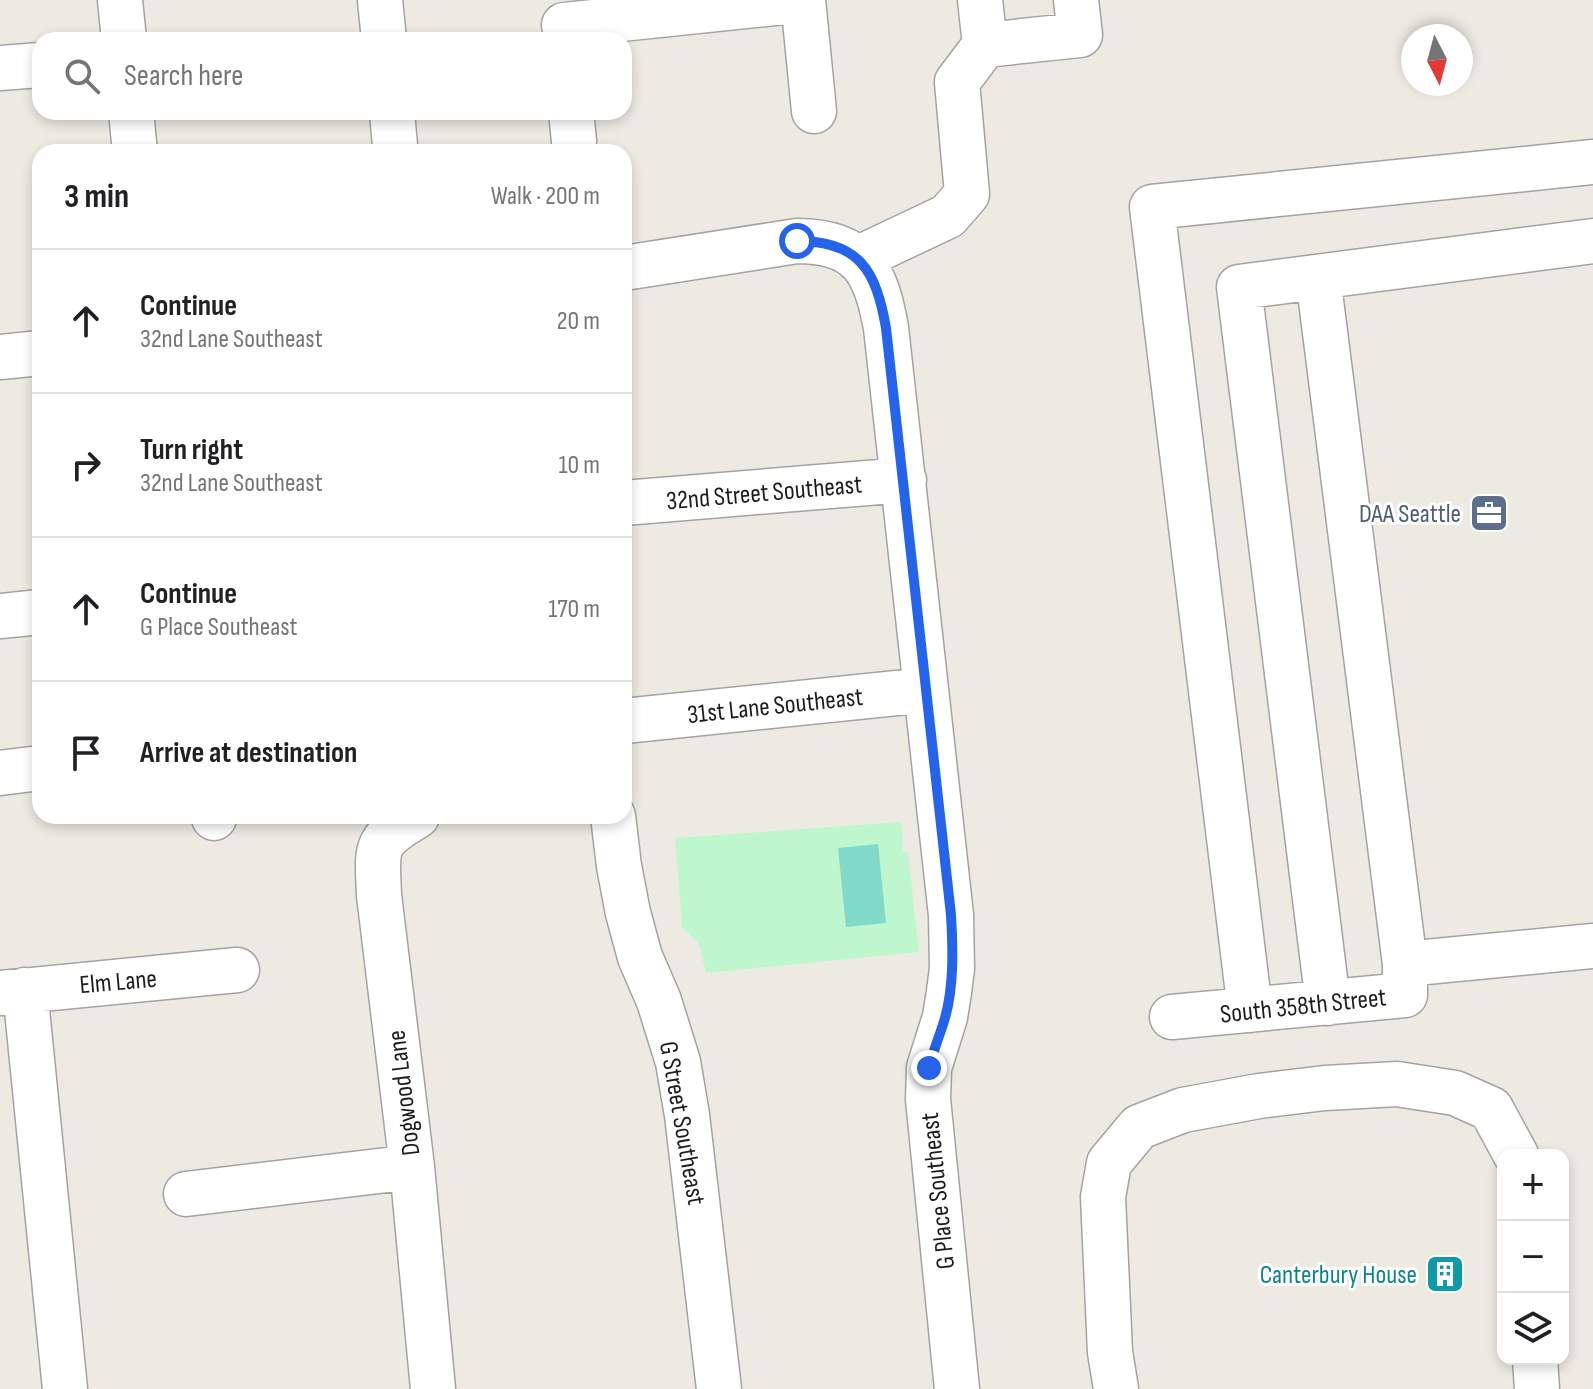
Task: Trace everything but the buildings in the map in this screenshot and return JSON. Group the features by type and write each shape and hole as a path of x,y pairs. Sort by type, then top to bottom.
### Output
{"street":[{"path":"120,0 123,32"},
{"path":"380,0 383,32"},
{"path":"563,22 803,0 814,111"},
{"path":"632,267 797,241 831,244 857,259 948,216 967,194 957,82 985,45 980,0"},
{"path":"985,45 1080,35 1076,0"},
{"path":"0,68 32,66"},
{"path":"132,120 134,144"},
{"path":"1250,1010 1152,207 1593,162"},
{"path":"1328,1003 1239,287 1593,241"},
{"name":"G Place Southeast","path":"857,259 875,281 886,328 951,915 953,940 949,992 945,1017 929,1068 928,1099 957,1389"},
{"path":"1318,277 1405,964"},
{"path":"0,357 32,354"},
{"name":"32nd Street Southeast","path":"632,502 904,480"},
{"path":"0,616 32,613"},
{"name":"31st Lane Southeast","path":"632,720 926,690"},
{"path":"0,773 32,769"},
{"name":"Dogwood Lane","path":"403,824 381,843 377,858 433,1389"},
{"name":"G Street Southeast","path":"614,824 628,913 640,957 659,1001 678,1062 719,1389"},
{"name":"South 358th Street","path":"1172,1017 1405,995 1405,964 1593,946"},
{"name":"Elm Lane","path":"13,992 237,970"},
{"path":"13,992 65,1389"},
{"path":"1116,1389 1110,1352 1103,1197 1109,1163 1139,1127 1183,1110 1259,1096 1397,1084 1455,1093 1491,1109 1513,1149"},
{"path":"186,1194 412,1167"},
{"path":"1535,1365 1537,1389"}],"green space":[{"path":"901,822 903,852 908,852 919,952 706,973 699,944 682,927 675,838"}],"shaded area":[{"path":"878,844 886,923 846,927 838,848"}],"place":[{"name":"DAA Seattle","path":"1489,513"},
{"name":"Canterbury House","path":"1445,1274"}],"route":[{"path":"797,241 831,244 867,268 881,297 886,328 953,940 945,1017 929,1068"}]}
